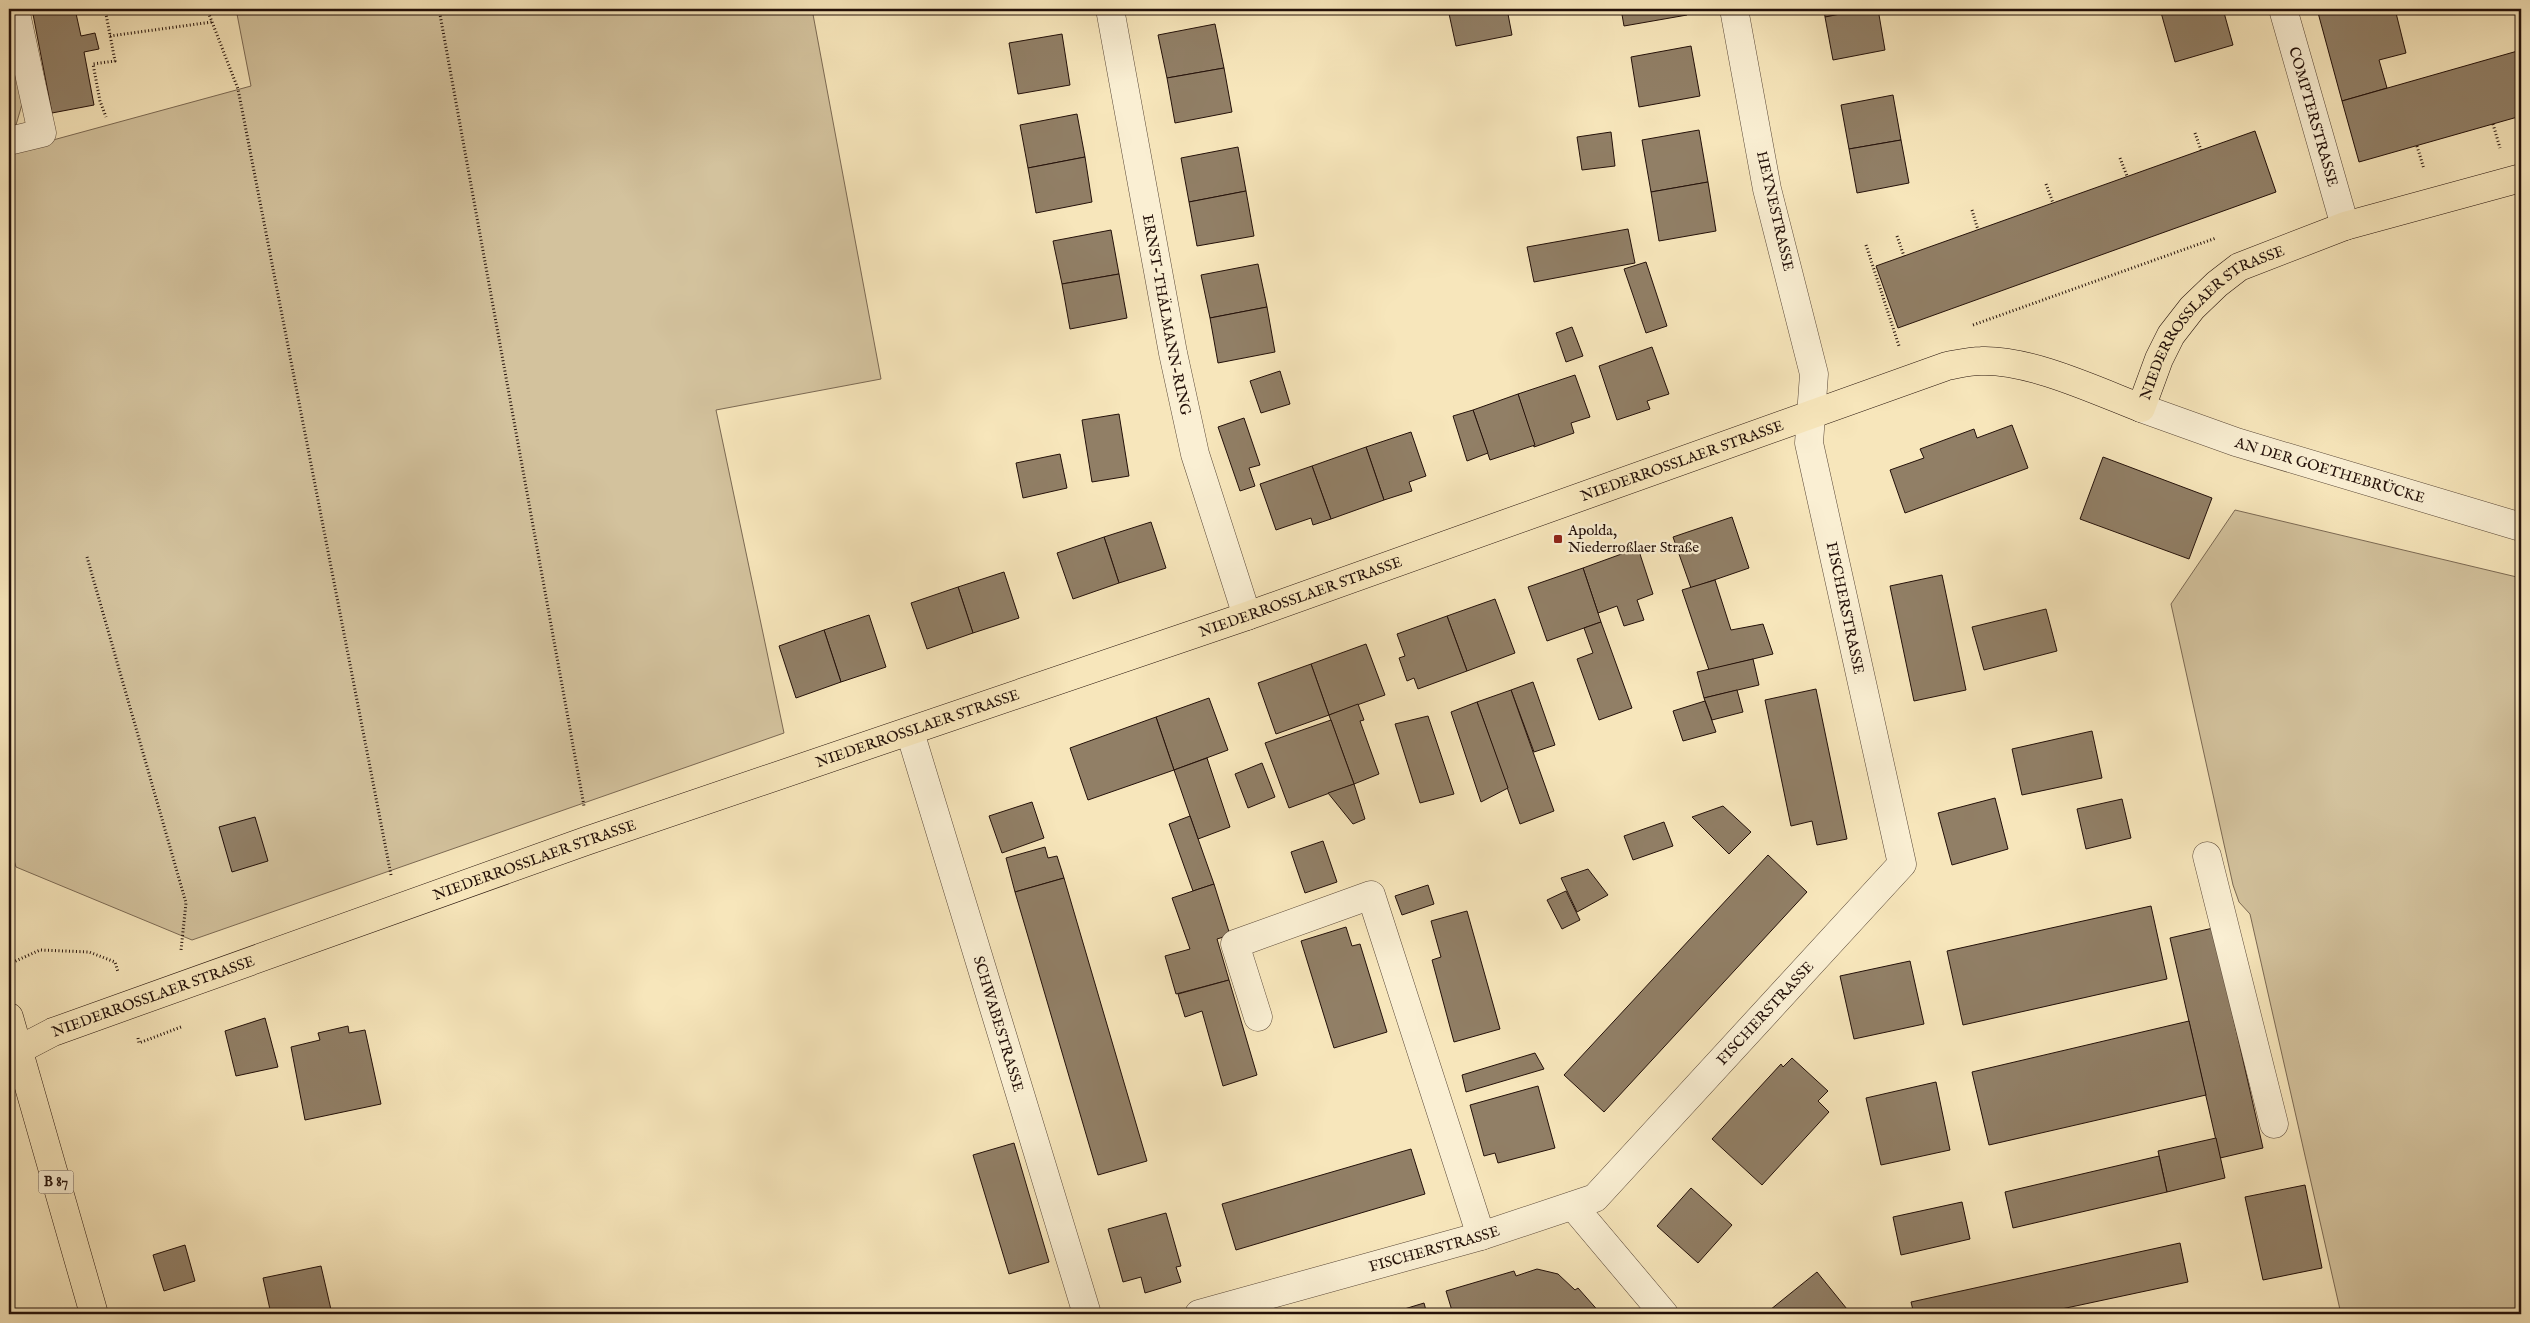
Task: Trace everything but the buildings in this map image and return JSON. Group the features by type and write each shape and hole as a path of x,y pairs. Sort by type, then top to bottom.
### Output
{"main road":[{"name":"NIEDERROSSLAER STRASSE","path":"14,1052 53,1032 586,841 1247,616 1947,366 1982,361 2015,365 2046,373 2141,408 2159,359 2171,335 2192,308 2217,284 2239,267 2345,226 2521,178"},
{"name":"B 87","path":"9,1017 14,1052 94,1314"}],"street":[{"path":"9,141 42,132 15,9"},
{"name":"ERNST-THÄLMANN-RING","path":"1110,9 1171,343 1195,454 1247,616"},
{"name":"HEYNESTRASSE","path":"1734,9 1767,190 1814,374 1811,413"},
{"name":"COMPTERSTRASSE","path":"2283,9 2345,226"},
{"name":"AN DER GOETHEBRÜCKE","path":"2141,408 2236,442 2521,527"},
{"name":"FISCHERSTRASSE","path":"1199,1314 1481,1236 1595,1198 1902,864 1809,444 1811,413"},
{"name":"SCHWABESTRASSE","path":"910,732 1087,1314"},
{"path":"2207,856 2274,1124"},
{"path":"1258,1017 1235,944 1371,895 1481,1236"},
{"path":"1574,1206 1664,1314"}],"path":[{"path":"105,9 115,61 93,64 100,101 106,117"},
{"path":"207,9 238,89 390,870 400,909"},
{"path":"439,9 584,802 586,841"},
{"path":"110,36 212,22"},
{"path":"2195,132 2201,150"},
{"path":"2120,158 2127,176"},
{"path":"2046,184 2053,202"},
{"path":"1972,210 1978,230"},
{"path":"1972,325 2224,235"},
{"path":"1897,236 1904,256"},
{"path":"1866,245 1900,351"},
{"path":"87,557 186,903 179,987"}],"shaded area":[{"path":"236,9 812,9 881,379 716,410 784,733 192,940 16,867 9,843 9,152 251,86"},
{"path":"9,19 25,94 16,125 9,127"},
{"path":"2235,510 2521,578 2521,1314 2341,1314 2250,914 2239,902 2233,885 2171,604"}],"place":[{"name":"Apolda, Niederroßlaer Straße","path":"1558,539"}]}
